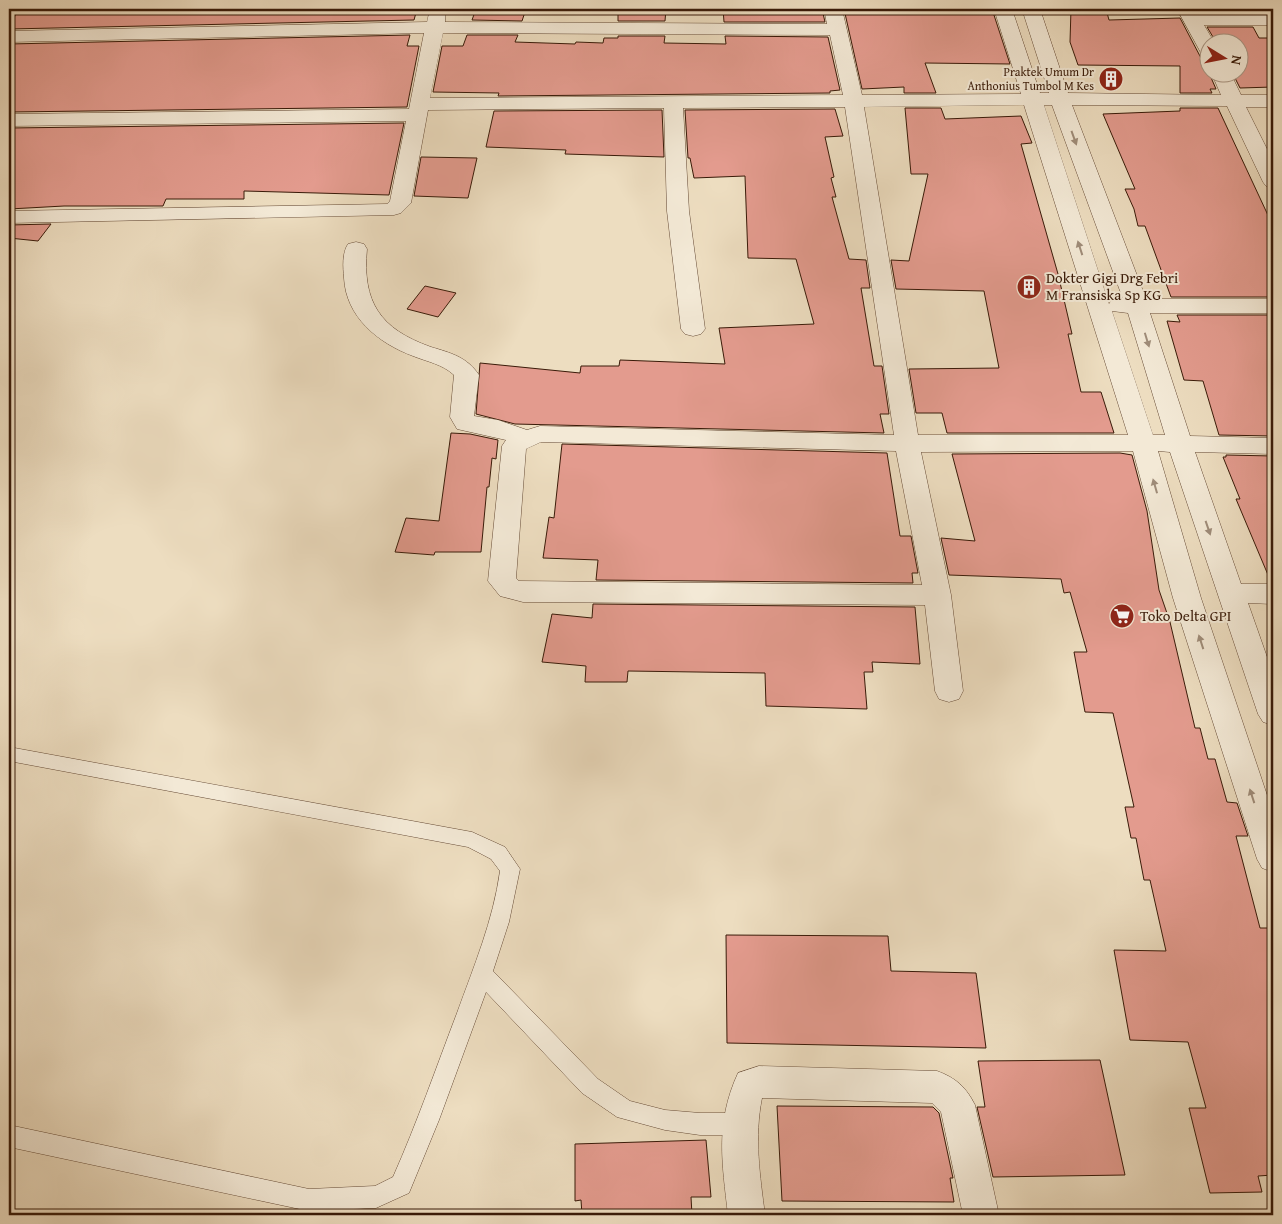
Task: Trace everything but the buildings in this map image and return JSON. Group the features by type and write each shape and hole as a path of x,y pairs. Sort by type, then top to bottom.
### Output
{"street":[{"path":"9,217 388,211 394,209 400,203 438,9"},
{"path":"1003,9 1143,443 1187,598 1273,859"},
{"path":"1031,9 1060,99 1137,306 1180,445 1273,714"},
{"path":"1189,14 1273,20"},
{"path":"1189,14 1200,35"},
{"path":"9,36 836,20 854,103 907,442 937,595 949,691"},
{"path":"1225,82 1273,182"},
{"path":"9,120 672,102 854,103 1060,99 1273,101"},
{"path":"672,102 678,211 693,329"},
{"path":"356,249 353,270 360,305 372,321 400,342 448,359 462,367 467,375 462,417 466,423 509,431 526,438"},
{"path":"1100,306 1273,306"},
{"path":"937,595 524,592 510,589 502,581 514,446 526,438 540,434 977,445 1143,443 1273,446"},
{"path":"1231,593 1273,594"},
{"path":"746,1215 740,1124 744,1094 750,1084 760,1082 936,1087 948,1094 957,1105 981,1215"}],"lane":[{"path":"9,754 472,840 498,852 510,869 508,888 481,973 418,1149 401,1185 376,1197 309,1200 9,1136"},
{"path":"481,973 590,1086 626,1110 665,1120 700,1124 740,1124"}],"place":[{"name":"Praktek Umum Dr Anthonius Tumbol M Kes","path":"1111,79"},
{"name":"Dokter Gigi Drg Febri M Fransiska Sp KG","path":"1029,287"},
{"name":"Toko Delta GPI","path":"1122,616"}]}
